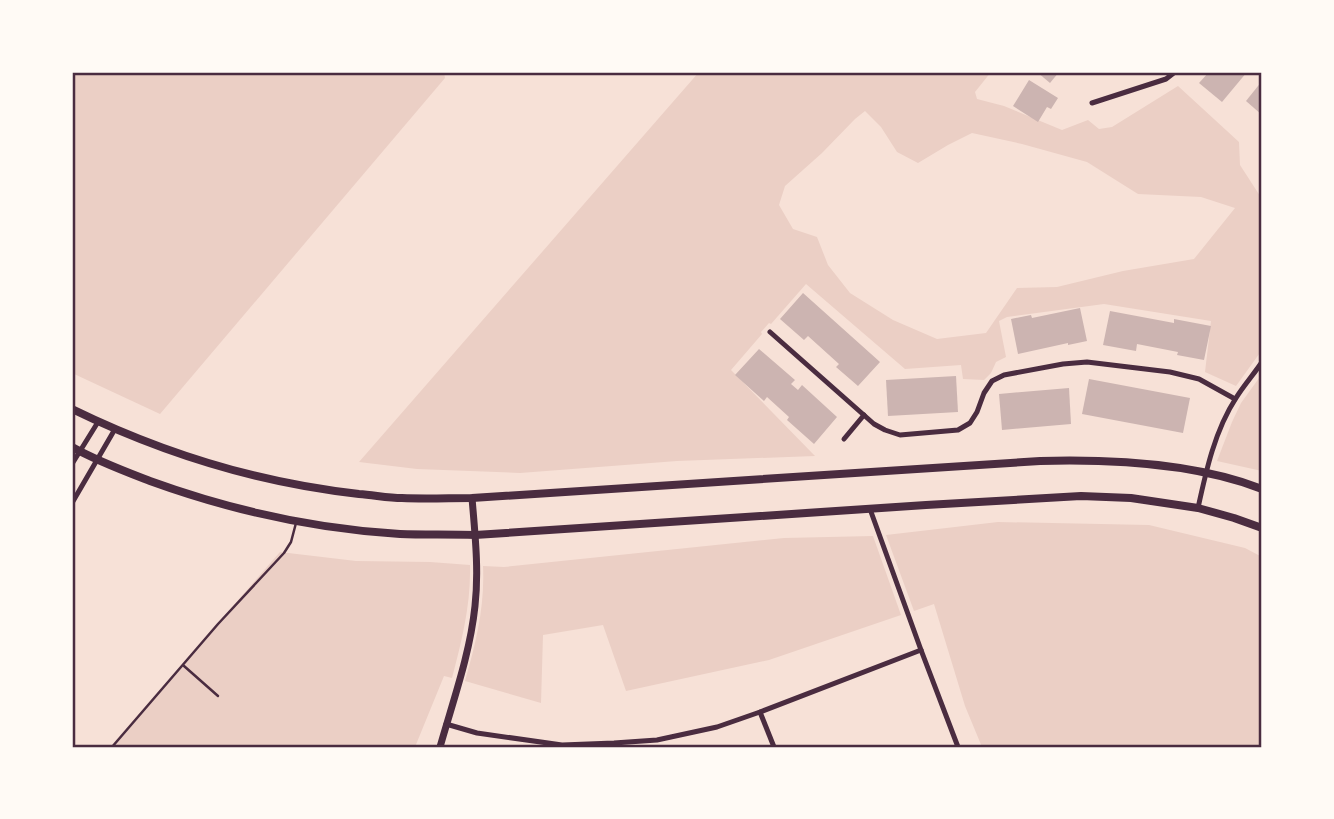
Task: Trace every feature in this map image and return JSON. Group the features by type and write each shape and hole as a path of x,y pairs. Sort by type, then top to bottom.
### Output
{"main road":[{"path":"72,409 154,445 204,462 288,483 400,498 472,499 1040,460 1134,463 1226,477 1262,489"},
{"path":"76,449 181,492 229,505 328,526 400,534 475,535 1081,496 1131,498 1198,508 1262,528"}],"street":[{"path":"1092,103 1166,79 1175,72"},
{"path":"770,332 864,415 885,430 900,435 958,430 970,423 992,381 1004,375 1063,364 1087,362 1180,374 1199,379 1235,399"},
{"path":"1198,508 1206,473 1225,418 1235,399 1262,362"},
{"path":"844,439 864,415"},
{"path":"72,464 76,449 98,422"},
{"path":"72,503 115,429"},
{"path":"440,747 470,639 475,607 477,578 472,499"},
{"path":"870,509 958,747"},
{"path":"446,724 477,733 562,745 657,740 717,727 921,650"},
{"path":"760,712 774,747"}],"lane":[{"path":"112,747 218,624 284,553 291,542 297,520"},
{"path":"184,665 218,696"}],"shaded area":[{"path":"72,72 444,72 445,78 160,414 72,373"},
{"path":"699,72 991,72 975,92 977,99 1004,106 1062,130 1088,120 1099,129 1112,127 1178,86 1239,142 1240,165 1262,199 1262,350 1236,386 1205,372 1211,321 1104,304 1007,317 999,321 1006,357 996,362 984,380 963,379 961,365 905,369 806,284 761,332 731,370 815,456 677,461 520,473 417,469 359,462","holes":["865,111 881,127 897,152 918,163 972,133 1087,162 1138,194 1201,197 1235,208 1194,259 1123,271 1057,287 1017,288 986,333 937,339 893,320 850,293 828,265 817,237 793,229 779,205 785,186"]},
{"path":"1262,374 1262,471 1217,461 1241,403"},
{"path":"998,522 1149,525 1245,548 1262,557 1262,747 982,747 965,706 934,604 914,611 886,535"},
{"path":"873,536 901,615 769,660 626,691 603,625 543,635 541,703 465,681 479,624 483,566 504,567 784,538"},
{"path":"280,552 356,561 470,565 467,608 452,678 444,676 415,747 110,747"}],"building":[{"path":"1037,72 1059,72 1050,83"},
{"path":"1209,72 1247,72 1222,102 1199,83"},
{"path":"1029,80 1058,98 1051,109 1047,107 1038,122 1013,106"},
{"path":"1262,81 1262,115 1246,101"},
{"path":"803,293 880,362 858,386 836,367 839,364 808,336 804,340 780,319"},
{"path":"1080,308 1087,341 1018,354 1011,319 1031,315 1032,318"},
{"path":"1110,311 1174,323 1174,319 1211,326 1204,360 1137,344 1136,351 1103,345"},
{"path":"759,349 795,380 791,384 798,390 802,385 837,417 814,444 787,420 789,417 767,397 764,401 735,375"},
{"path":"956,376 958,412 888,416 886,380"},
{"path":"1089,379 1190,398 1183,433 1082,414"},
{"path":"1069,388 1071,424 1002,430 999,394"}]}
